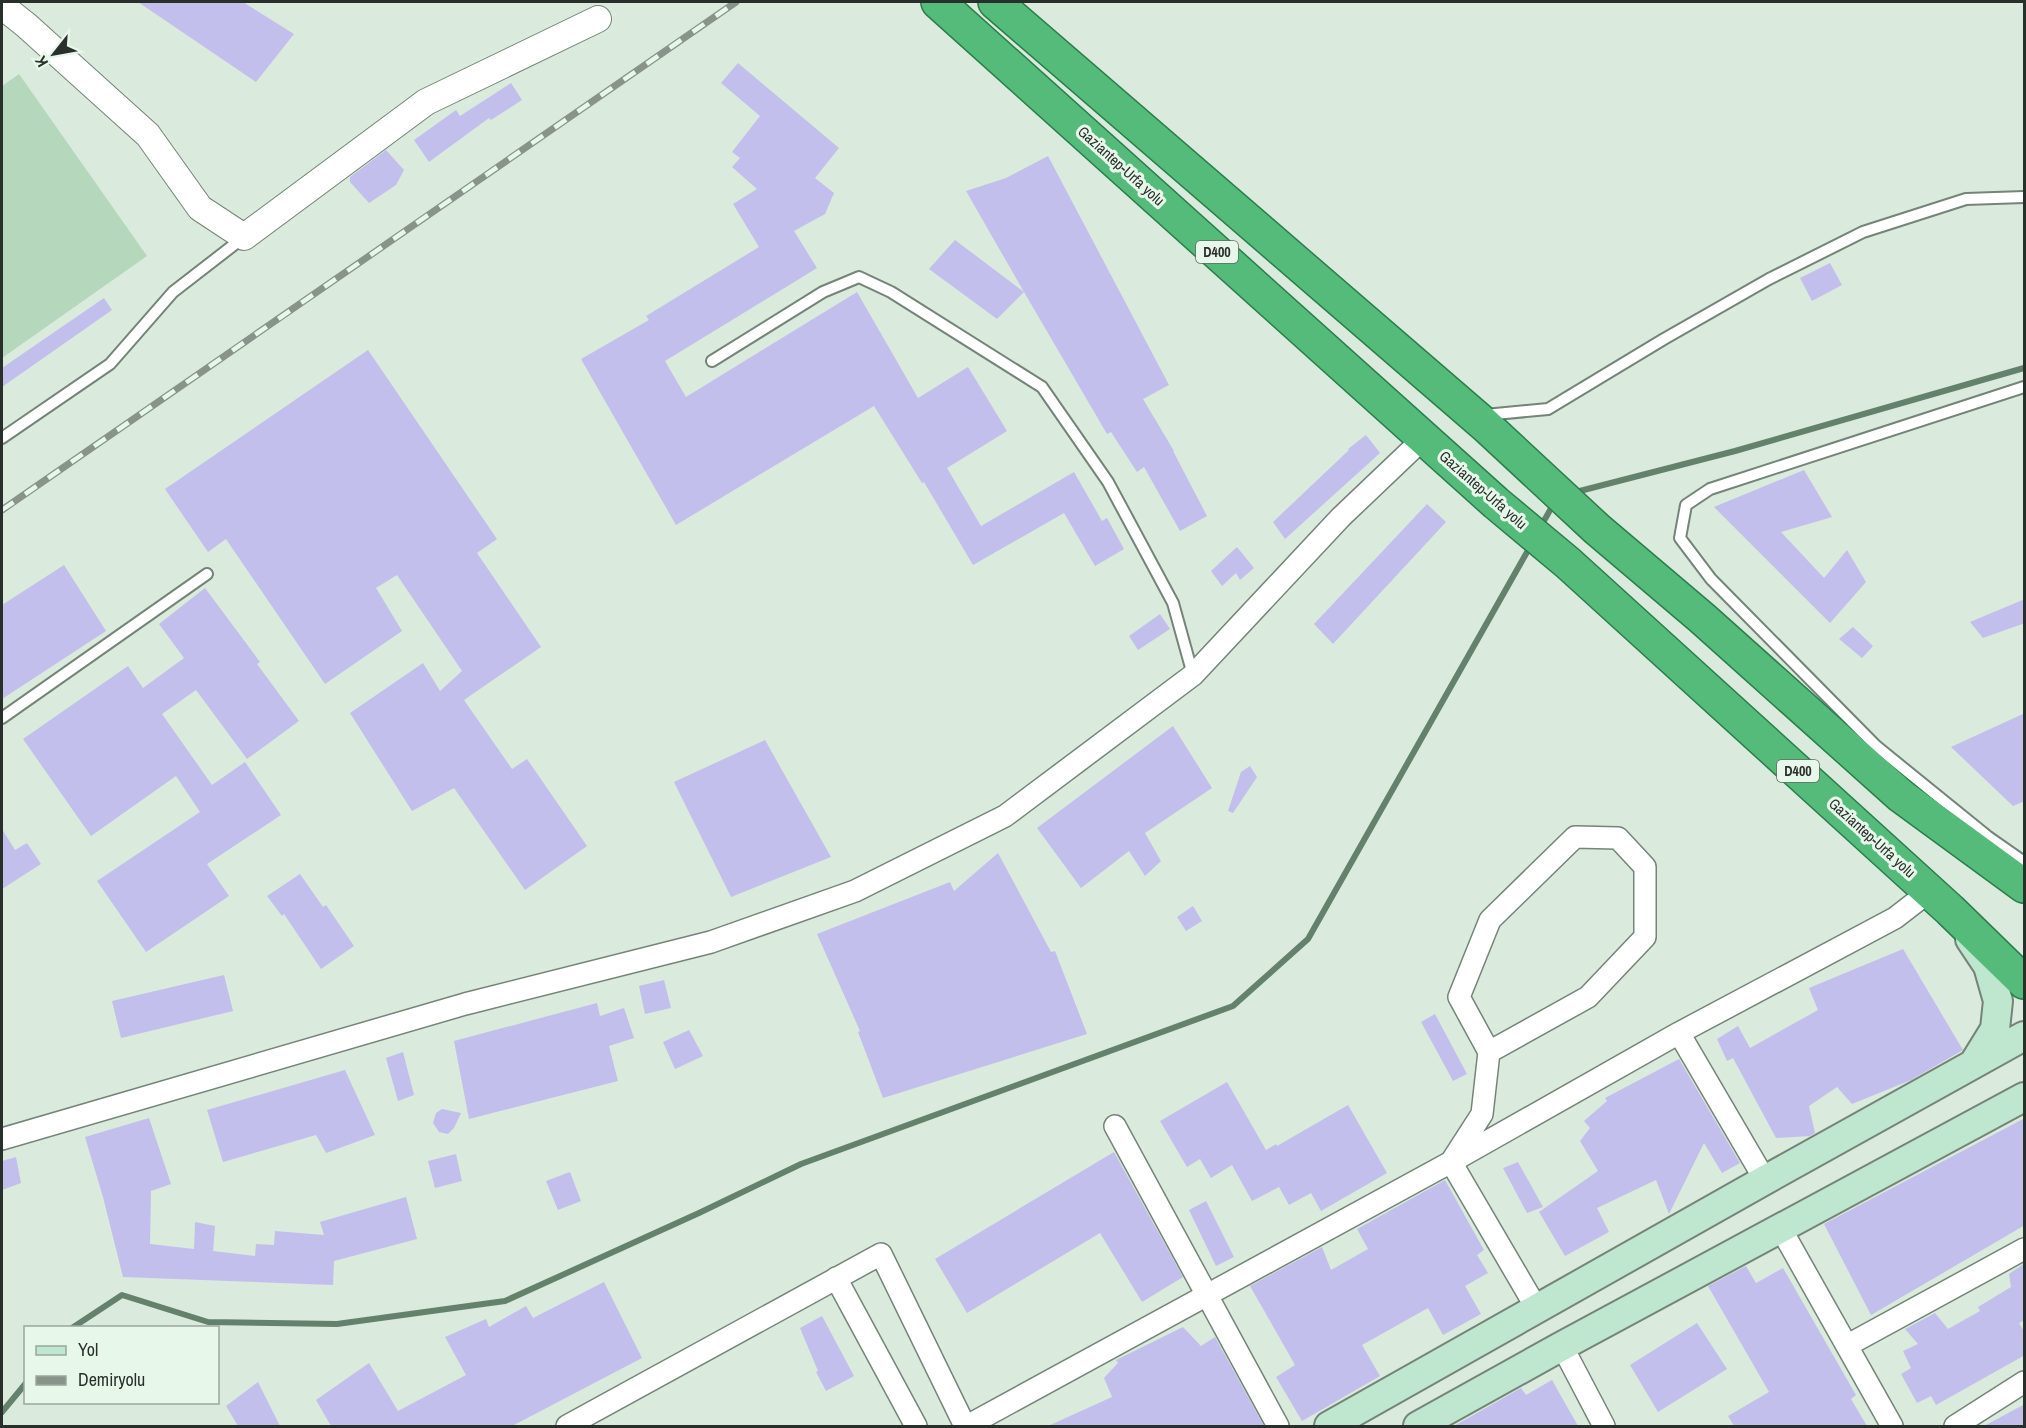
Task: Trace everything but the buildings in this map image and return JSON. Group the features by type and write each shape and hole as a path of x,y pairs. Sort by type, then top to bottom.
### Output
{"highway":[{"name":"Gaziantep-Urfa yolu","path":"938,2 1496,503 1568,563 1940,900 2025,982"},
{"name":"D400","path":"995,2 1475,416 1597,529 1901,796 2025,886"}],"main road":[{"path":"1940,900 1988,966 1998,1001 1995,1029 1972,1067"},
{"path":"1329,1426 1764,1180 2025,1036"},
{"path":"1418,1426 2025,1097"}],"street":[{"path":"2,6 148,135 200,208 244,237 426,102 598,19"},
{"path":"2,1139 465,1004 711,942 855,891 1005,816 1193,675 1341,517 1424,438"},
{"path":"1451,1162 1482,1114 1489,1052 1459,997 1490,920 1575,837 1618,838 1645,867 1645,937 1588,997 1489,1052"},
{"path":"567,1426 881,1254 966,1426 1208,1296 1680,1034 1895,918 1940,900"},
{"path":"1680,1034 1764,1180"},
{"path":"1115,1126 1278,1426"},
{"path":"1451,1162 1537,1309"},
{"path":"1781,1229 1892,1426"},
{"path":"1848,1345 2025,1249"},
{"path":"836,1278 916,1426"},
{"path":"1562,1346 1604,1426"},
{"path":"1955,1426 2025,1382"}],"lane":[{"path":"1475,416 1548,408 1769,279 1863,232 1966,199 2025,197"},
{"path":"2,438 110,364 173,292 244,237"},
{"path":"712,361 824,291 859,278 891,292 1042,387 1108,482 1173,603 1193,675"},
{"path":"2025,387 1710,489 1686,505 1680,538 1711,579 1876,746 1987,836 2025,862"},
{"path":"2,718 207,574"}],"green space":[{"path":"19,74 147,256 2,358 2,86"}],"waterway":[{"path":"1572,493 1735,451 2024,368"},
{"path":"1540,528 1554,503"},
{"path":"75,1326 122,1295 208,1322 337,1324 505,1301 801,1164 1233,1006 1308,939 1531,545"},
{"path":"2,1412 24,1385"}],"railway":[{"path":"2,510 736,2"}]}
